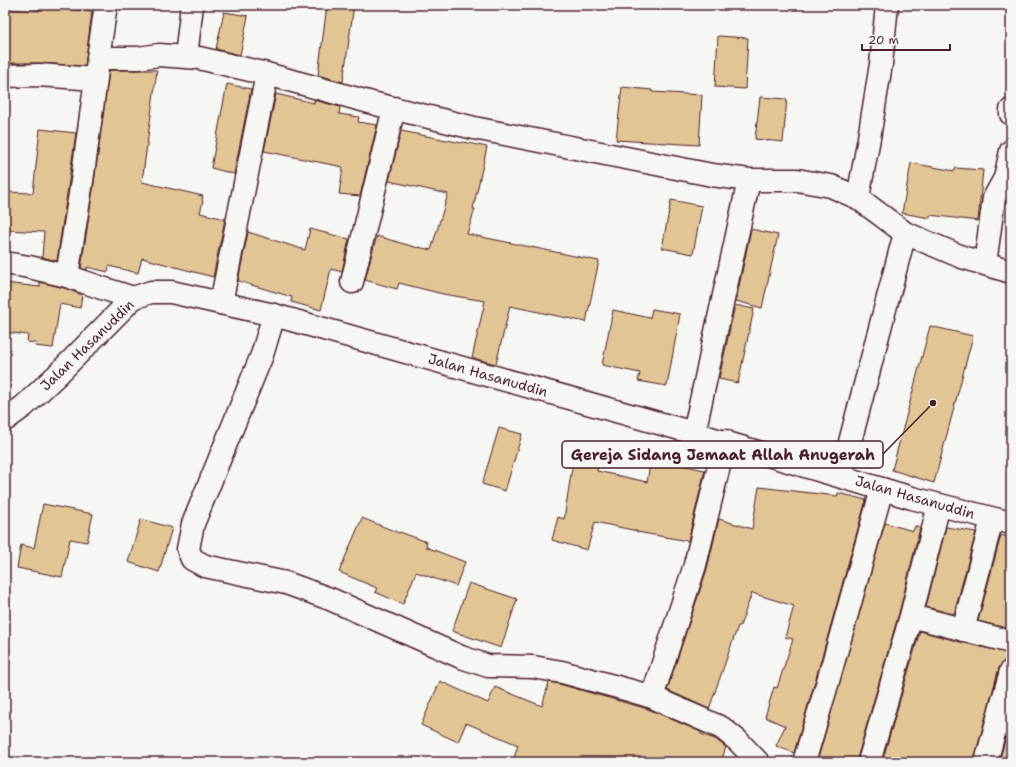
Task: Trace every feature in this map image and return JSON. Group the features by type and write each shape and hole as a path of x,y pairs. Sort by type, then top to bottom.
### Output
{"street":[{"path":"67,276 82,181 106,5"},
{"path":"186,57 192,5"},
{"path":"858,198 881,64 887,5"},
{"path":"98,58 138,58 159,55 199,58 267,74 474,128 712,175 749,180 797,180 831,186 858,198 905,233 962,257 1011,272"},
{"path":"221,303 267,74"},
{"path":"5,76 96,79"},
{"path":"352,282 394,108"},
{"path":"985,264 994,198 1005,178 1011,151"},
{"path":"694,433 749,180"},
{"path":"841,476 905,233"},
{"path":"5,264 67,276 133,298"},
{"name":"Jalan Hasanuddin","path":"5,420 24,406 57,375 133,298 151,292 171,292 274,315 725,441 882,489 1001,521"},
{"path":"274,315 262,356 193,524 188,549 192,559 205,566 286,583 330,599 461,657 488,666 533,667 562,672 632,690 652,697 722,728 738,741 758,762"},
{"path":"652,697 695,565 725,441"},
{"path":"804,762 882,489"},
{"path":"869,762 911,616 939,505"},
{"path":"963,630 1001,521"},
{"path":"911,616 1011,642"},
{"path":"986,762 1011,671"}],"building":[{"path":"327,5 354,5 343,82 318,75"},
{"path":"39,8 92,11 85,66 39,63 5,63 5,9 39,11"},
{"path":"224,12 248,16 240,55 216,49"},
{"path":"718,36 748,38 745,89 715,87"},
{"path":"109,70 157,70 142,182 203,196 200,213 225,219 213,277 142,258 138,273 109,266 108,272 87,267 87,270 81,268"},
{"path":"227,84 251,89 234,174 211,168"},
{"path":"622,87 652,90 652,92 702,95 699,145 616,140"},
{"path":"276,94 314,103 314,100 340,107 339,114 359,117 358,122 377,125 360,196 339,194 343,167 264,151"},
{"path":"760,97 787,99 783,142 755,139"},
{"path":"40,129 76,133 57,261 42,257 44,232 5,230 5,192 33,193"},
{"path":"401,131 487,147 473,209 475,209 467,234 599,261 586,322 510,306 496,364 472,358 485,301 443,294 399,283 397,289 365,280 377,236 418,248 431,250 448,194 389,181"},
{"path":"911,163 955,171 955,168 983,170 978,221 930,215 930,218 902,213"},
{"path":"671,200 702,206 693,254 662,248"},
{"path":"310,229 349,239 342,272 331,269 321,310 291,302 292,297 238,281 248,232 305,250"},
{"path":"751,229 778,235 762,308 736,301"},
{"path":"40,282 64,288 82,295 80,308 60,304 53,348 35,346 36,343 27,342 28,335 5,332 5,283 40,287"},
{"path":"735,305 754,309 738,383 719,379"},
{"path":"652,309 680,314 667,386 638,381 640,373 602,365 613,310 650,318"},
{"path":"930,326 973,336 934,483 892,470"},
{"path":"499,428 522,434 505,491 482,484"},
{"path":"576,442 601,446 597,471 647,482 651,459 705,470 688,541 637,532 595,522 587,550 552,540 558,517 564,519"},
{"path":"759,487 837,496 838,493 866,500 794,753 776,746 785,726 765,717 774,687 777,688 793,639 785,637 794,606 752,593 740,626 738,626 709,709 667,690 707,569 719,519 752,529"},
{"path":"43,504 93,514 87,542 70,539 62,577 17,568 21,545 34,548"},
{"path":"362,518 399,533 400,532 427,542 426,547 465,562 456,586 416,572 403,604 375,592 377,588 339,572"},
{"path":"141,519 172,528 159,572 128,562"},
{"path":"885,523 913,531 915,526 920,528 899,613 857,762 817,762"},
{"path":"946,527 976,532 954,614 926,607"},
{"path":"1001,535 1011,538 1011,629 978,621"},
{"path":"469,583 517,599 501,648 452,631"},
{"path":"920,631 1011,654 1011,659 1007,659 1003,662 999,668 974,762 882,762"},
{"path":"440,681 488,703 495,687 542,706 549,682 559,684 648,709 701,732 701,734 715,739 726,747 721,762 528,762 514,758 518,745 466,723 458,742 421,725"},
{"path":"1011,718 1011,762 999,762"}],"place":[{"name":"Gereja Sidang Jemaat Allah Anugerah","path":"933,403"}]}
